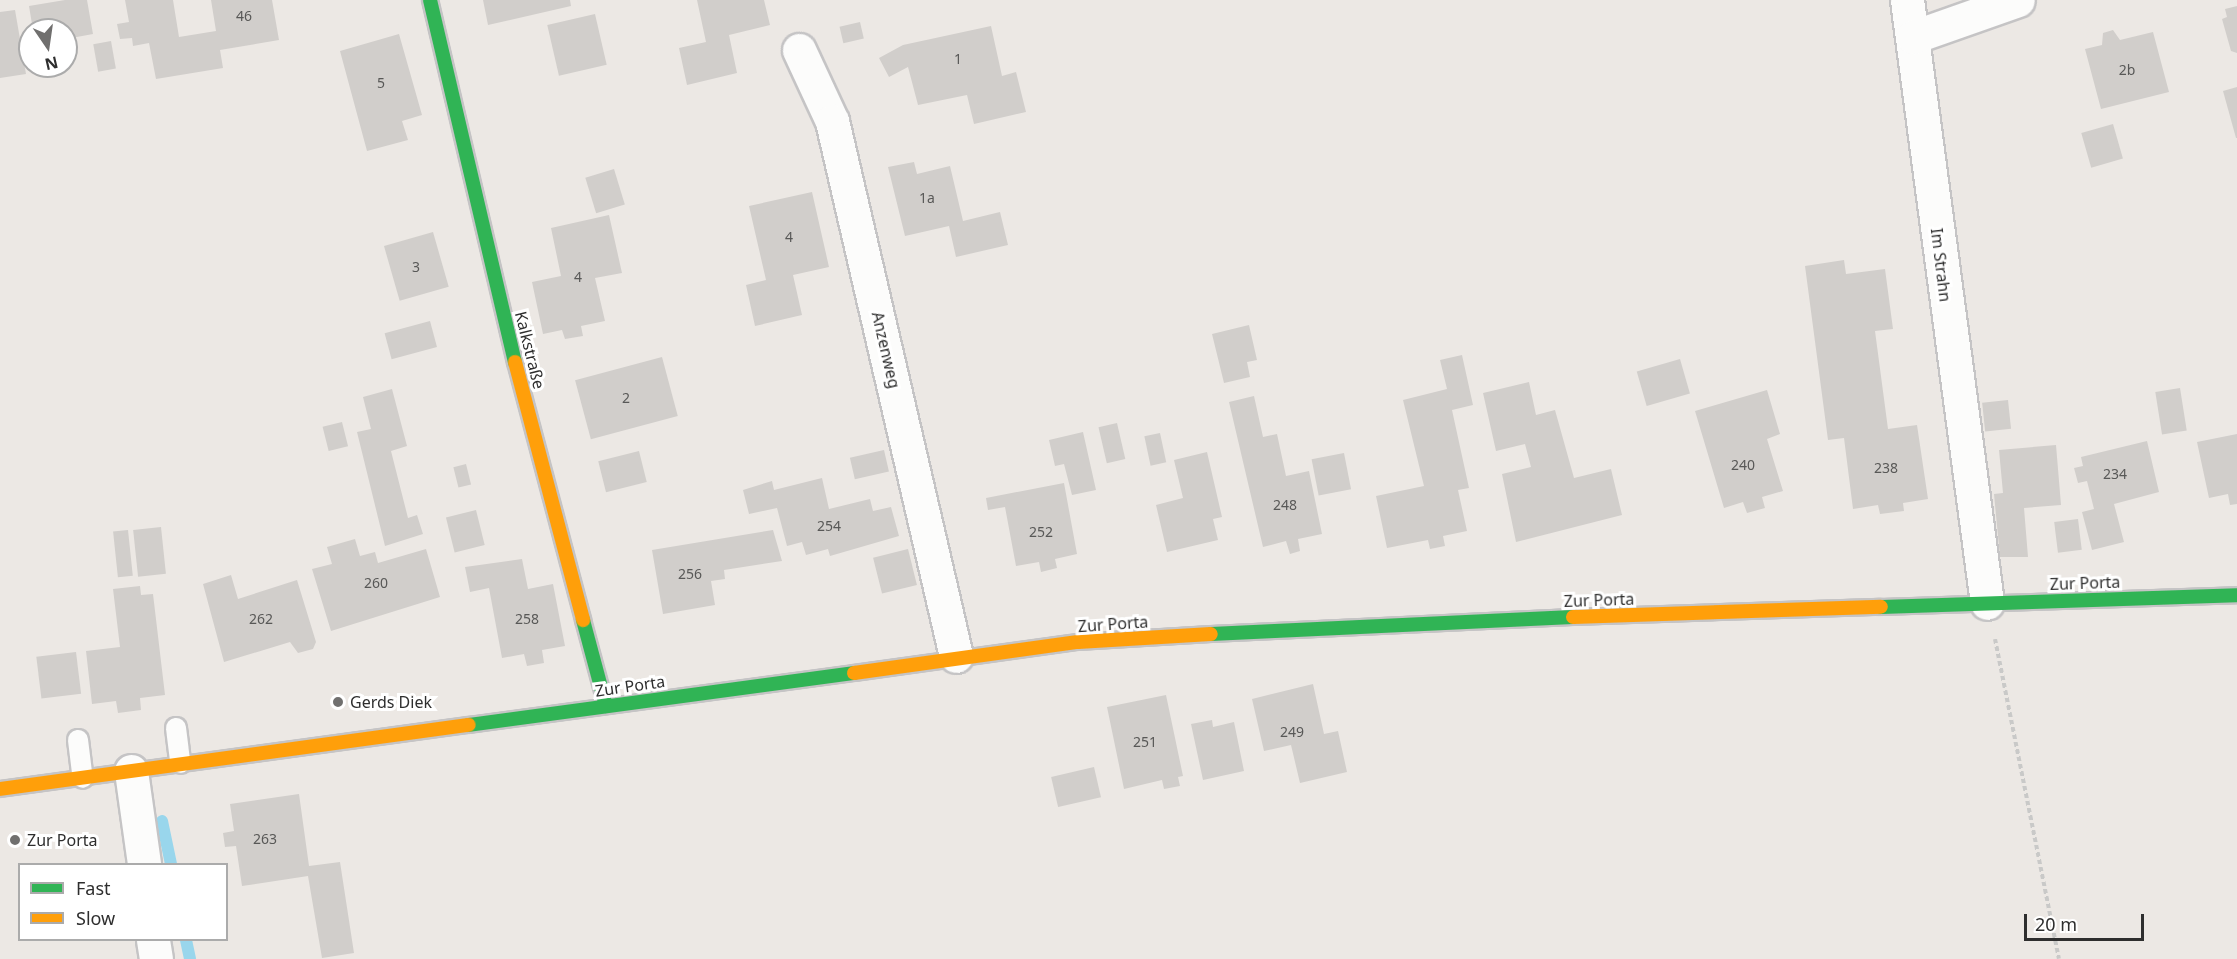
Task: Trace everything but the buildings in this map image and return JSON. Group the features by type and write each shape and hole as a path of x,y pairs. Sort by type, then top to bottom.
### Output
{"main road":[{"name":"Kalkstraße","path":"430,0 513,353 606,706"},
{"name":"Zur Porta","path":"0,789 956,656 1078,642 1344,625 2237,595"}],"street":[{"name":"Im Strahn","path":"1907,0 1987,603"},
{"path":"1913,37 2018,0"},
{"name":"Anzenweg","path":"799,50 832,121 956,656"},
{"path":"132,771 144,863"},
{"path":"153,941 156,959"}],"lane":[{"path":"176,728 180,763"},
{"path":"78,740 83,778"}],"path":[{"path":"1987,603 2059,959"}],"waterway":[{"path":"162,821 171,863"},
{"path":"186,941 190,959"}],"traffic: fast":[{"path":"430,0 515,362"},
{"path":"1881,607 2237,595"},
{"path":"1211,634 1573,617"},
{"path":"583,620 606,706"},
{"path":"469,725 854,673"}],"traffic: slow":[{"path":"515,362 583,620"},
{"path":"1573,617 1881,607"},
{"path":"854,673 1078,642 1211,634"},
{"path":"0,789 469,725"}],"place":[{"name":"Gerds Diek","path":"338,702"},
{"name":"Zur Porta","path":"15,840"}]}
